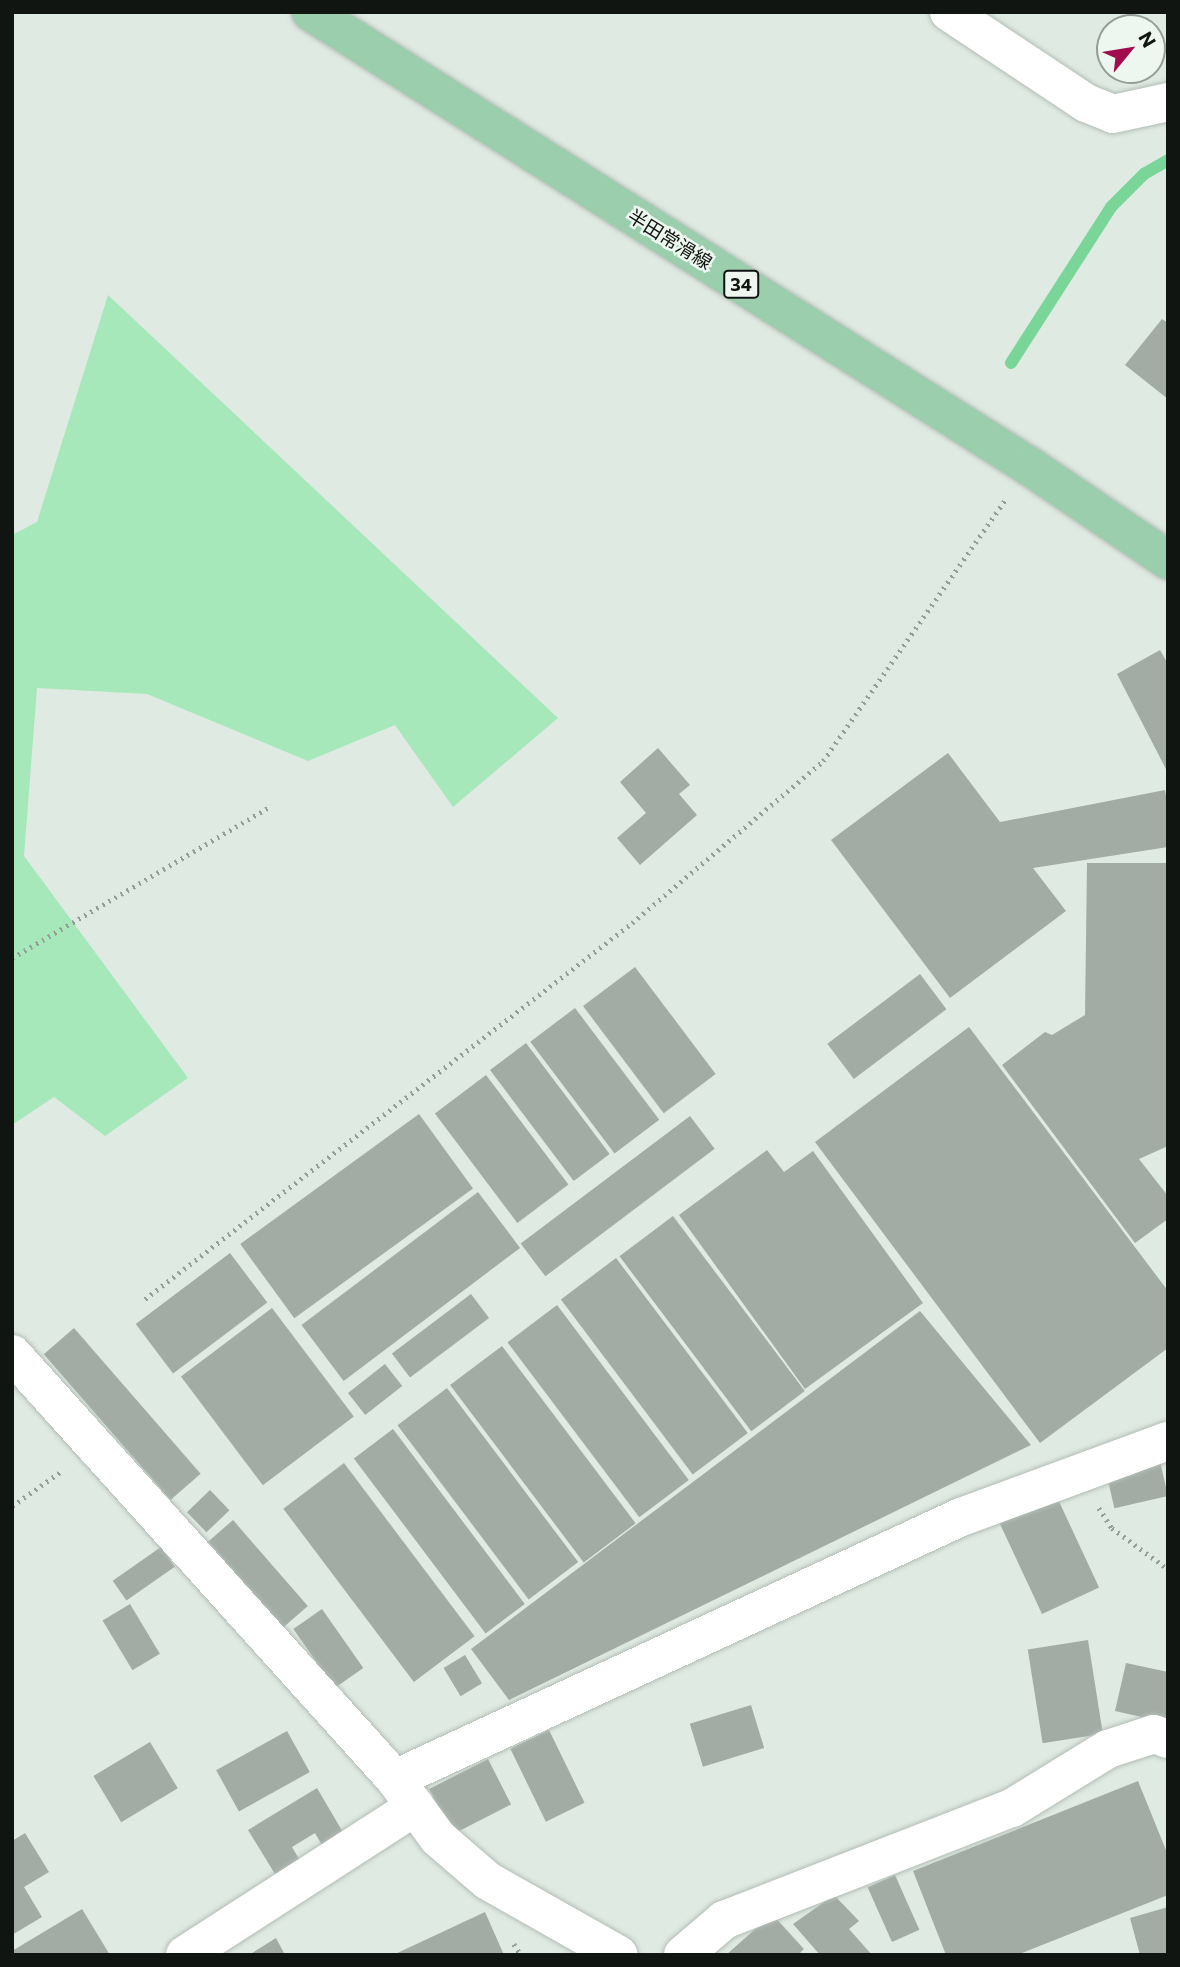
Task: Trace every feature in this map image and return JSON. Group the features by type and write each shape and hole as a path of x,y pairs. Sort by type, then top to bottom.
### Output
{"main road":[{"name":"半田常滑線","path":"311,12 1029,466 1168,560"}],"street":[{"path":"949,12 1086,103 1113,114 1168,102"},
{"path":"12,1354 405,1793 438,1838 488,1881 619,1955"},
{"path":"185,1955 405,1793 961,1517 1168,1441"},
{"path":"683,1955 724,1920 1012,1808 1108,1749 1154,1734 1168,1740"}],"path":[{"path":"145,1299 632,923 823,761 1029,466"},
{"path":"12,958 269,807"},
{"path":"12,1506 96,1446"},
{"path":"1075,1473 1112,1528 1168,1569"}],"green space":[{"path":"108,295 558,718 453,807 395,725 308,761 147,694 37,688 24,856 188,1078 105,1136 54,1097 12,1125 12,535 37,522"}],"building":[{"path":"1162,319 1168,323 1168,399 1125,365"},
{"path":"1160,650 1168,664 1168,773 1117,674"},
{"path":"658,748 690,785 679,794 697,815 640,865 617,838 646,813 620,782"},
{"path":"948,753 1000,822 1165,790 1168,806 1168,847 1033,868 1066,911 950,998 831,840"},
{"path":"1087,863 1168,863 1168,1146 1139,1159 1168,1196 1168,1219 1135,1243 1002,1065 1045,1032 1052,1035 1085,1015"},
{"path":"635,967 716,1074 664,1113 583,1006"},
{"path":"920,974 946,1009 854,1079 827,1044"},
{"path":"575,1008 659,1120 615,1154 530,1042"},
{"path":"969,1027 1168,1291 1168,1348 1040,1443 815,1142"},
{"path":"526,1043 610,1154 574,1181 490,1070"},
{"path":"486,1075 568,1184 517,1223 435,1114"},
{"path":"419,1114 473,1188 294,1318 240,1244"},
{"path":"690,1116 715,1149 545,1276 521,1244"},
{"path":"767,1150 784,1172 813,1151 923,1303 805,1389 679,1215"},
{"path":"478,1192 520,1248 344,1381 302,1325"},
{"path":"673,1216 805,1391 751,1431 619,1256"},
{"path":"230,1253 267,1303 173,1374 136,1324"},
{"path":"616,1258 748,1433 693,1474 561,1300"},
{"path":"471,1294 489,1318 410,1378 392,1354"},
{"path":"557,1305 689,1480 639,1517 507,1342"},
{"path":"272,1308 354,1417 263,1485 181,1377"},
{"path":"920,1311 1031,1445 509,1700 471,1649"},
{"path":"74,1328 201,1474 170,1500 44,1354"},
{"path":"502,1346 636,1523 584,1562 450,1385"},
{"path":"385,1364 402,1386 365,1415 348,1393"},
{"path":"447,1388 578,1562 529,1599 397,1425"},
{"path":"393,1429 525,1604 486,1633 354,1458"},
{"path":"1159,1457 1168,1496 1114,1508 1105,1469"},
{"path":"344,1463 475,1636 414,1682 283,1509"},
{"path":"210,1490 229,1510 206,1532 187,1512"},
{"path":"1056,1495 1099,1587 1042,1614 999,1522"},
{"path":"233,1520 308,1606 283,1628 208,1542"},
{"path":"161,1547 175,1567 126,1601 113,1581"},
{"path":"130,1604 160,1654 132,1670 103,1620"},
{"path":"322,1609 363,1668 335,1688 293,1629"},
{"path":"1088,1640 1103,1734 1043,1743 1028,1650"},
{"path":"465,1655 482,1683 461,1696 444,1668"},
{"path":"1126,1663 1168,1672 1168,1723 1115,1711"},
{"path":"751,1705 764,1748 703,1767 690,1724"},
{"path":"549,1730 585,1803 546,1822 510,1749"},
{"path":"287,1731 310,1772 239,1811 216,1770"},
{"path":"150,1742 178,1788 121,1822 93,1776"},
{"path":"488,1759 511,1804 452,1834 429,1789"},
{"path":"1138,1781 1168,1855 1168,1895 1017,1955 946,1955 913,1871"},
{"path":"317,1788 344,1834 323,1847 315,1833 292,1847 299,1859 275,1874 248,1830"},
{"path":"25,1833 49,1872 24,1887 42,1917 12,1935 12,1841"},
{"path":"895,1875 919,1930 892,1942 868,1887"},
{"path":"834,1895 859,1921 849,1929 872,1955 820,1955 793,1924"},
{"path":"1168,1907 1168,1955 1140,1955 1130,1918"},
{"path":"82,1909 110,1955 12,1955 12,1951"},
{"path":"485,1912 504,1955 393,1955"},
{"path":"772,1914 804,1949 798,1955 726,1955"},
{"path":"276,1938 285,1955 249,1955"}],"waterway":[{"path":"1011,363 1111,207 1144,174 1168,160"}]}
